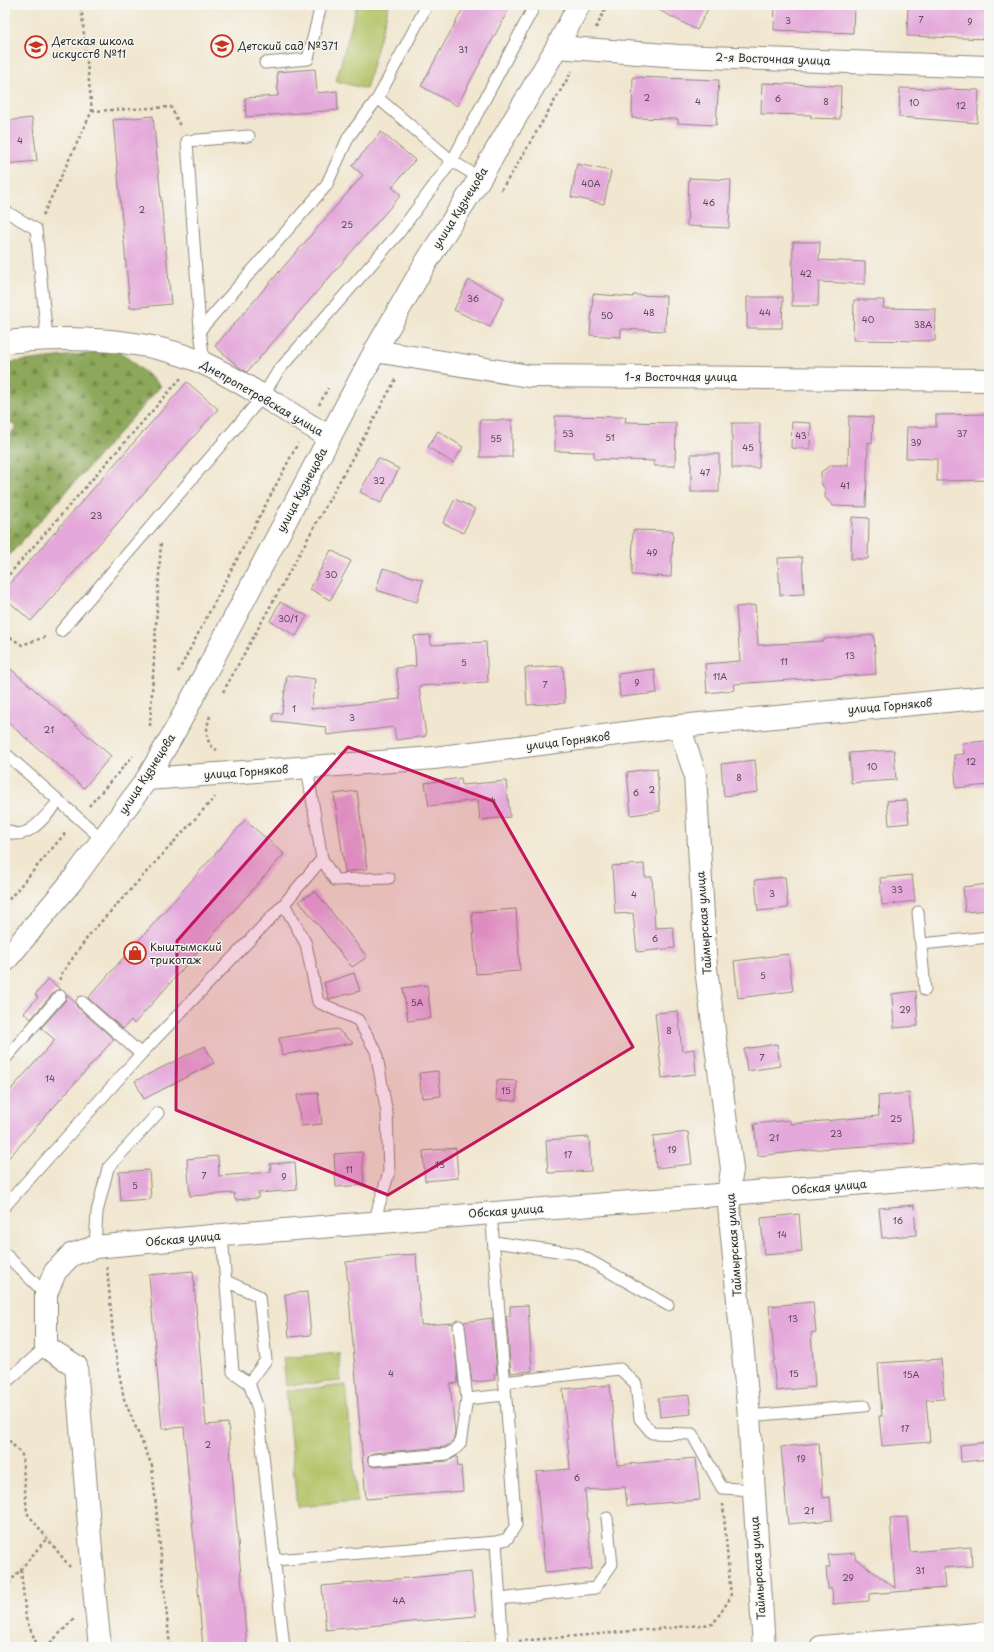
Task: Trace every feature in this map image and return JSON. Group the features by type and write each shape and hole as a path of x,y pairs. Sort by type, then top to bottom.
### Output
{"street":[{"name":"улица Кузнецова","path":"5,961 72,881 146,779 176,729 375,351 425,264 480,178 557,47 579,5"},
{"name":"2-я Восточная улица","path":"557,47 679,56 989,67"},
{"name":"Днепропетровская улица","path":"5,342 47,338 154,346 200,362 263,396 330,437"},
{"name":"1-я Восточная улица","path":"375,351 529,376 989,380"},
{"name":"улица Горняков","path":"146,779 434,758 679,726 989,697"},
{"name":"Таймырская улица","path":"679,726 695,774 706,969 732,1169 728,1195 749,1416 764,1647"},
{"name":"Обская улица","path":"46,1294 55,1272 71,1256 100,1246 491,1212 728,1195 989,1173"},
{"path":"46,1294 46,1347 76,1366 94,1599 100,1647"},
{"path":"821,1647 989,1633"}],"lane":[{"path":"265,63 308,59 321,5"},
{"path":"200,330 326,186 349,136 378,98 427,5"},
{"path":"61,631 263,396 278,371 398,234 452,161 535,5"},
{"path":"378,98 452,161 480,178"},
{"path":"200,362 200,330 187,141 249,136"},
{"path":"5,212 36,229 47,338"},
{"path":"5,753 103,840"},
{"path":"307,768 322,859 335,880 389,878"},
{"path":"5,829 8,832 25,833 36,827 59,801"},
{"path":"5,1206 141,1054 284,904 322,859"},
{"path":"284,904 306,944 318,1002 358,1020 376,1050 387,1114 389,1172 374,1222"},
{"path":"918,912 925,990"},
{"path":"922,944 989,937"},
{"path":"5,1059 60,996"},
{"path":"82,1002 141,1054"},
{"path":"100,1246 97,1212 108,1168 158,1113"},
{"path":"275,1560 496,1542 507,1539 516,1525 491,1212"},
{"path":"222,1235 233,1372 248,1383 258,1409 284,1647"},
{"path":"494,1242 578,1254 668,1304"},
{"path":"5,1254 46,1294"},
{"path":"226,1280 259,1296 266,1360 248,1383"},
{"path":"374,1460 447,1454 460,1444 467,1399 459,1326"},
{"path":"5,1384 46,1347"},
{"path":"504,1382 620,1369 636,1384 640,1419 652,1433 692,1434 722,1488 753,1490"},
{"path":"467,1399 505,1395"},
{"path":"749,1416 864,1406"},
{"path":"500,1600 595,1588 612,1564 607,1518"},
{"path":"496,1542 503,1645"}],"path":[{"path":"36,229 52,200 92,111 81,5"},
{"path":"497,196 514,170 585,48 608,5"},
{"path":"92,111 172,107 187,141"},
{"path":"221,694 409,356"},
{"path":"5,579 200,362"},
{"path":"176,677 308,424 331,383"},
{"path":"150,726 163,511"},
{"path":"5,634 22,646 61,631"},
{"path":"60,996 60,976 90,934 216,796 223,773 226,753 215,750 209,743 206,732 210,715"},
{"path":"147,732 154,719"},
{"path":"5,904 138,750"},
{"path":"100,1246 114,1345 124,1399 152,1466 170,1647"},
{"path":"5,1436 22,1455 27,1513 71,1569"},
{"path":"449,1647 503,1645 713,1624 731,1597 722,1488"},
{"path":"5,1588 47,1538"},
{"path":"21,1570 26,1619 38,1647"},
{"path":"46,1647 94,1599"}],"highlighted area":[{"path":"348,747 493,801 633,1047 388,1195 176,1110 177,941"}],"green space":[{"path":"357,5 389,5 366,89 336,81"},
{"path":"118,350 161,386 5,560 5,441 17,426 5,419 5,363"},
{"path":"339,1353 341,1381 286,1386 283,1358"},
{"path":"346,1385 357,1502 297,1507 286,1391"}],"building":[{"path":"465,5 511,5 457,106 421,86"},
{"path":"649,5 710,5 697,30"},
{"path":"775,5 854,5 853,33 774,30"},
{"path":"908,5 989,6 989,39 907,36"},
{"path":"315,69 317,93 337,91 338,110 246,117 245,98 278,96 277,72"},
{"path":"633,77 719,80 716,125 678,123 678,119 632,118"},
{"path":"762,83 841,86 840,119 811,118 811,115 761,114"},
{"path":"900,88 979,90 977,123 899,117"},
{"path":"153,116 171,304 130,308 113,120"},
{"path":"32,118 37,161 5,164 5,121"},
{"path":"381,132 415,160 392,187 401,195 247,372 240,368 215,346 363,175 352,166"},
{"path":"577,164 611,171 604,204 571,197"},
{"path":"689,178 731,180 729,228 687,226"},
{"path":"793,242 820,242 819,260 865,262 865,284 819,282 818,306 792,306"},
{"path":"469,280 504,297 490,327 454,310"},
{"path":"593,294 633,297 633,295 666,296 665,331 621,329 621,337 590,335"},
{"path":"747,297 783,297 782,328 747,328"},
{"path":"854,300 884,300 883,308 936,309 935,341 853,340"},
{"path":"187,382 218,409 31,621 5,598 5,589"},
{"path":"988,414 989,480 937,481 937,459 906,458 907,427 936,427 936,415"},
{"path":"555,416 626,417 625,422 676,423 675,466 654,466 654,461 594,459 594,452 555,451"},
{"path":"849,416 873,417 872,443 868,442 866,507 833,506 825,497 825,489 821,483 821,472 831,465 848,465"},
{"path":"480,420 512,420 512,457 480,457"},
{"path":"792,422 811,423 810,449 791,448"},
{"path":"732,423 760,423 759,468 732,468"},
{"path":"438,431 463,447 453,463 428,447"},
{"path":"691,454 719,454 719,492 691,492"},
{"path":"378,458 399,469 381,503 360,492"},
{"path":"455,499 475,509 463,533 443,523"},
{"path":"852,517 869,518 868,559 851,559"},
{"path":"633,530 673,531 671,577 632,575"},
{"path":"331,550 351,561 330,600 310,589"},
{"path":"802,557 804,594 780,595 778,558"},
{"path":"383,568 423,580 417,602 376,590"},
{"path":"280,602 307,616 296,636 270,621"},
{"path":"755,605 758,645 824,641 824,639 874,635 876,674 734,684 735,690 707,693 705,664 740,661 736,607"},
{"path":"430,635 431,645 486,642 488,682 419,686 426,736 396,740 394,727 327,735 326,727 273,721 273,714 282,713 287,675 315,679 311,709 400,699 396,668 416,666 414,636"},
{"path":"5,664 111,756 84,788 5,720"},
{"path":"563,666 565,703 527,705 525,668"},
{"path":"654,669 657,693 620,697 618,674"},
{"path":"987,741 989,785 956,788 954,755 964,754 963,743"},
{"path":"894,750 896,780 851,783 849,753"},
{"path":"755,760 758,792 724,796 721,764"},
{"path":"657,768 660,811 631,815 627,772"},
{"path":"461,778 462,785 506,781 510,817 480,820 478,800 429,806 425,783"},
{"path":"357,791 367,869 345,872 334,794"},
{"path":"907,800 909,823 889,825 887,801"},
{"path":"245,820 284,854 134,1024 131,1020 123,1029 88,998"},
{"path":"644,864 645,877 652,877 655,928 673,927 675,948 637,952 633,913 615,914 612,866"},
{"path":"912,875 915,901 882,905 880,878"},
{"path":"785,877 788,908 758,911 755,880"},
{"path":"989,884 989,910 965,912 963,887"},
{"path":"315,891 367,957 352,967 299,901"},
{"path":"516,909 520,971 476,974 472,912"},
{"path":"788,954 793,991 738,998 734,961"},
{"path":"354,973 360,991 329,999 324,983"},
{"path":"48,979 60,989 55,991 31,1019 24,1013 38,997 35,995"},
{"path":"427,985 431,1018 408,1021 403,988"},
{"path":"916,991 918,1026 894,1028 892,994"},
{"path":"67,995 75,1002 77,1007 114,1039 5,1162 5,1096 55,1040 41,1028 65,1001"},
{"path":"678,1011 682,1051 694,1049 696,1074 662,1078 655,1013"},
{"path":"337,1029 353,1043 282,1055 279,1038"},
{"path":"777,1044 780,1066 747,1071 744,1049"},
{"path":"205,1046 214,1063 144,1099 135,1081"},
{"path":"438,1071 441,1096 422,1098 419,1073"},
{"path":"497,1080 517,1081 516,1101 496,1100"},
{"path":"318,1093 322,1124 301,1126 297,1095"},
{"path":"909,1093 914,1143 820,1149 758,1156 754,1124 790,1120 790,1124 879,1116 878,1096"},
{"path":"688,1132 692,1164 656,1168 653,1136"},
{"path":"589,1137 591,1171 548,1173 546,1140"},
{"path":"456,1148 458,1178 425,1181 423,1151"},
{"path":"362,1152 364,1185 336,1187 334,1154"},
{"path":"218,1156 219,1176 271,1172 270,1164 295,1162 297,1190 258,1193 258,1198 235,1200 234,1193 190,1196 187,1159"},
{"path":"149,1170 151,1199 121,1201 119,1172"},
{"path":"914,1205 916,1235 882,1238 879,1208"},
{"path":"799,1214 802,1252 764,1255 761,1218"},
{"path":"416,1254 421,1325 453,1323 458,1383 450,1384 455,1433 453,1441 445,1447 373,1453 368,1457 367,1461 371,1466 375,1467 448,1461 457,1456 458,1467 461,1466 463,1491 366,1499 346,1262"},
{"path":"193,1271 206,1425 228,1423 247,1647 203,1647 184,1427 162,1429 149,1275"},
{"path":"307,1292 311,1335 289,1337 285,1294"},
{"path":"813,1302 816,1332 811,1333 815,1387 776,1391 773,1361 775,1360 769,1306"},
{"path":"528,1305 532,1371 511,1373 506,1316 510,1316 510,1306"},
{"path":"492,1318 497,1374 494,1374 495,1380 472,1382 464,1322"},
{"path":"941,1359 944,1399 926,1400 930,1442 882,1446 879,1416 882,1416 878,1363"},
{"path":"610,1385 617,1465 696,1458 700,1500 627,1506 625,1487 585,1490 592,1569 545,1573 536,1472 570,1469 563,1389"},
{"path":"689,1395 691,1414 660,1417 658,1398"},
{"path":"989,1442 989,1459 961,1462 960,1445"},
{"path":"819,1443 823,1498 830,1497 832,1520 788,1524 781,1447"},
{"path":"907,1517 910,1552 971,1547 972,1566 943,1568 945,1588 869,1594 869,1601 833,1604 832,1589 828,1589 826,1567 830,1567 828,1555 855,1553 855,1558 895,1588 890,1518"},
{"path":"471,1572 476,1616 326,1630 322,1586"}],"place":[{"name":"Детский сад №371","path":"222,46"},
{"name":"Детская школа искусств №11","path":"36,47"},
{"name":"Кыштымский трикотаж","path":"135,953"}]}
